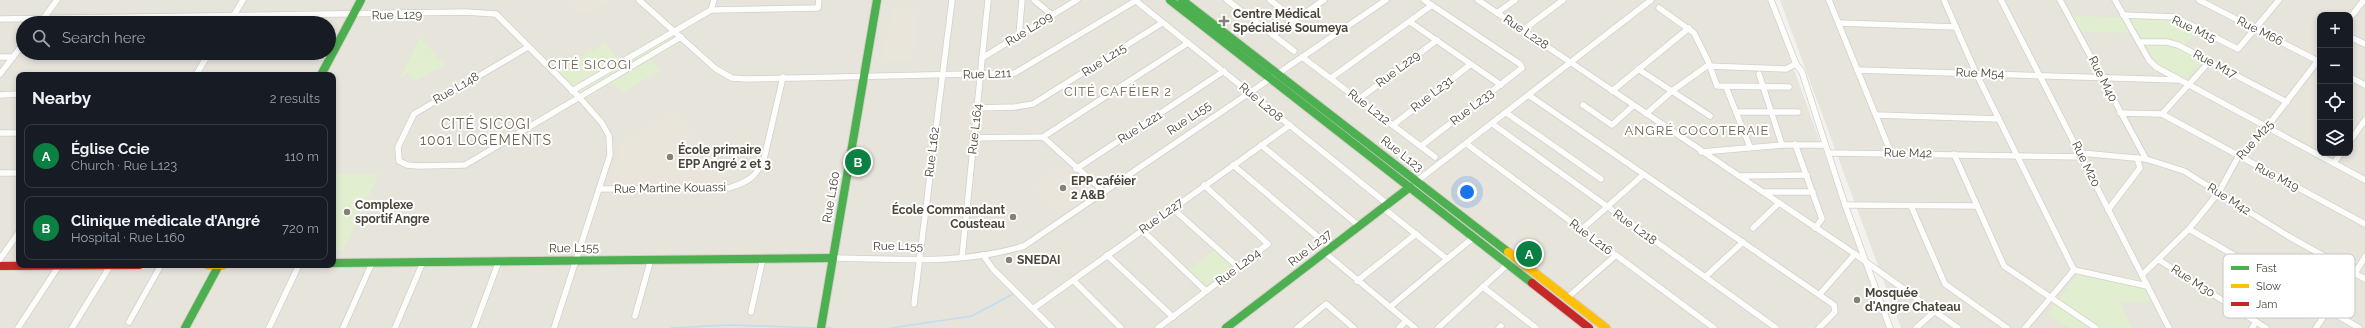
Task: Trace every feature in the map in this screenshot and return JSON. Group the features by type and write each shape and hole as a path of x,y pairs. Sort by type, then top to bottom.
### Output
{"street":[{"path":"45,16 57,0"},
{"path":"234,15 243,0"},
{"path":"336,47 361,0"},
{"name":"Rue L211","path":"639,0 725,75 747,79 783,77 1003,75 1023,70 1136,0"},
{"path":"711,10 715,0 728,9"},
{"path":"572,91 673,30 711,10 818,8 819,0"},
{"name":"Rue L160","path":"820,328 878,0"},
{"name":"Rue L162","path":"914,304 952,0"},
{"name":"Rue L164","path":"962,257 988,0"},
{"path":"1019,35 1022,0"},
{"path":"1034,0 1052,15"},
{"name":"Rue L209","path":"982,58 1077,0"},
{"name":"Rue L208","path":"1136,0 1162,23 1290,125 1447,259"},
{"name":"Rue L123","path":"1170,0 1589,328"},
{"name":"Rue L123","path":"1182,0 1606,328"},
{"path":"1226,0 1294,51"},
{"path":"1270,0 1295,19"},
{"path":"1313,0 1318,4"},
{"path":"1273,35 1324,0"},
{"name":"Rue L155","path":"336,263 763,258 919,258 962,257 1008,252 1024,246 1386,0"},
{"path":"1331,78 1432,5 1424,0"},
{"name":"Rue L228","path":"1478,0 1572,62 1701,152 1855,254 1958,328"},
{"path":"1497,13 1515,0"},
{"path":"1523,30 1563,0"},
{"path":"1417,181 1494,125 1651,0"},
{"path":"1771,0 1796,64 1802,72 1845,205 1890,328"},
{"path":"1829,0 1891,152"},
{"path":"1944,0 1976,73 2074,270"},
{"name":"Rue M20","path":"2001,0 2082,155 2108,210 2169,328"},
{"name":"Rue M40","path":"2060,0 2146,159"},
{"path":"2115,0 2152,64 2365,180"},
{"name":"Rue M66","path":"2200,0 2317,59"},
{"path":"2255,28 2279,0"},
{"path":"2353,15 2363,3"},
{"name":"Rue L233","path":"1421,146 1522,68 1522,66 1432,5"},
{"path":"1659,8 1689,28 1710,66 1717,86 1788,88"},
{"name":"Rue L129","path":"171,16 353,15 465,12 494,14 579,97 590,112 606,127 611,137 610,155 554,328"},
{"name":"Rue M15","path":"2123,15 2175,17 2238,50 2255,28"},
{"name":"Rue L129","path":"0,19 16,19"},
{"path":"1410,22 1501,85"},
{"name":"Rue L215","path":"977,108 1015,107 1033,104 1162,23"},
{"path":"1839,23 1956,27"},
{"path":"1612,91 1689,28"},
{"path":"579,97 681,38"},
{"path":"2353,38 2365,44"},
{"name":"Rue L229","path":"1359,99 1437,40"},
{"name":"Rue M17","path":"2139,42 2172,43 2210,61 2287,102"},
{"path":"973,138 1043,138 1188,43"},
{"name":"Rue L148","path":"528,47 414,114 398,147 397,156 399,161 407,165 419,166 465,164 579,97"},
{"path":"0,74 16,53"},
{"path":"0,57 13,57"},
{"name":"Rue L212","path":"1302,57 1435,157"},
{"path":"198,72 205,60"},
{"path":"322,72 329,60"},
{"path":"2162,114 2210,61"},
{"name":"Rue M25","path":"2142,275 2189,230 2218,192 2238,156 2267,127 2317,63"},
{"name":"Rue L231","path":"1393,125 1471,64"},
{"path":"1646,114 1672,91 1702,69 1710,66 1786,69 1796,64"},
{"path":"1638,69 1710,116"},
{"name":"Rue M54","path":"1857,70 2102,76 2179,80"},
{"name":"Rue L221","path":"1076,169 1224,71"},
{"path":"1759,74 1770,112 1782,145"},
{"name":"Rue Martine Kouassi","path":"599,189 729,188 746,182 754,177 764,162 783,77"},
{"path":"2353,79 2365,85"},
{"path":"1726,87 1750,147"},
{"path":"0,95 16,94"},
{"path":"1530,96 1643,175 1820,294 1835,308 1834,312 1818,328"},
{"path":"1583,105 1612,125 1634,106"},
{"path":"1736,112 1798,112"},
{"name":"Rue M19","path":"2120,113 2162,114 2365,224"},
{"path":"1508,114 1601,178"},
{"path":"1876,115 1999,118"},
{"path":"2353,136 2365,120"},
{"name":"Rue L227","path":"1034,308 1204,185 1290,125"},
{"name":"Rue L218","path":"1494,125 1776,328"},
{"path":"0,133 16,133"},
{"path":"1043,138 1076,169 1104,192"},
{"path":"1701,152 1795,144 1825,145"},
{"path":"1795,144 1814,192 1822,219 1815,228"},
{"path":"1261,145 1358,225"},
{"name":"Rue L216","path":"1468,145 1615,256 1714,328"},
{"name":"Rue M42","path":"1829,153 1891,152 2082,155 2146,159 2184,172 2323,254"},
{"path":"1954,154 2004,266 2096,328"},
{"path":"2334,163 2340,156"},
{"path":"2108,210 2140,168 2137,158"},
{"path":"1234,165 1327,250 1358,281 1414,328"},
{"path":"0,173 16,173"},
{"path":"1581,230 1606,206 1643,175"},
{"path":"1739,176 1807,175"},
{"name":"Rue L204","path":"1158,328 1237,266 1268,244 1268,242 1204,185"},
{"name":"Rue L237","path":"1231,327 1358,225 1410,187"},
{"path":"1763,192 1814,192"},
{"path":"1753,228 1779,203"},
{"path":"1845,205 1977,206"},
{"path":"1911,206 1945,284 2006,328"},
{"path":"1172,208 1237,266"},
{"path":"1142,230 1206,291"},
{"path":"2189,230 2231,254"},
{"path":"1358,281 1416,234"},
{"path":"0,259 16,236"},
{"path":"1390,307 1474,237"},
{"path":"1705,277 1743,242"},
{"path":"1820,294 1855,254"},
{"path":"983,255 1004,280 1034,308 1052,328"},
{"path":"1107,255 1173,317"},
{"path":"1567,298 1615,256"},
{"path":"2355,273 2365,257"},
{"path":"751,312 763,258"},
{"path":"635,316 651,259"},
{"name":"Rue M30","path":"2159,260 2223,301"},
{"path":"474,328 499,261"},
{"path":"395,328 423,262"},
{"path":"343,328 372,263"},
{"path":"1438,328 1508,264"},
{"path":"0,266 16,266"},
{"path":"18,328 57,268"},
{"path":"72,328 109,268"},
{"path":"129,322 158,268"},
{"path":"185,328 217,268"},
{"path":"269,328 298,268"},
{"path":"2074,270 2147,286"},
{"path":"2025,328 2052,298 2074,270"},
{"name":"Rue M42","path":"2355,273 2365,279"},
{"path":"1073,280 1121,328"},
{"path":"1483,287 1536,328"},
{"path":"1297,328 1326,304 1354,328"},
{"path":"1916,328 1934,312"},
{"name":"Rue M30","path":"2250,318 2266,328"},
{"path":"2316,328 2323,318"},
{"path":"2342,318 2359,328"},
{"path":"1399,328 1406,321"},
{"path":"2252,328 2256,322"}],"shaded area":[{"path":"0,0 1769,0 1887,328 0,328"},
{"path":"565,0 610,0 581,15"},
{"path":"1780,0 2365,0 2365,328 1901,328"},
{"path":"892,10 920,10 912,59 883,60"},
{"name":"École primaire EPP Angré 2 et 3","path":"671,111 736,170 726,183 610,185 622,144"},
{"name":"EPP caféier 2 A&B","path":"1066,163 1096,190 1060,215 1030,187"},
{"path":"1381,265 1409,289 1392,304 1363,281"}],"green space":[{"path":"2073,16 2175,19 2198,31 2181,49 2203,61 2186,79 2156,63 2138,33 2081,32"},
{"path":"668,31 681,43 651,60 661,70 623,92 612,83 581,102 555,72 605,43 620,60"},
{"path":"420,37 445,65 415,81 408,73 400,78"},
{"name":"Complexe sportif Angre","path":"336,174 379,174 343,251 336,251"},
{"path":"1215,249 1233,265 1206,286 1188,270"},
{"path":"2078,274 2142,278 2154,303 2120,301 2132,328 2070,328 2047,314"}],"waterway":[{"path":"891,328 972,316 1013,294"},
{"path":"671,328 730,325 819,328"},
{"path":"825,328 831,328"}],"traffic: fast":[{"path":"336,47 361,0"},
{"path":"821,328 877,0"},
{"path":"1170,0 1532,283"},
{"path":"1182,0 1508,252"},
{"path":"323,72 329,60"},
{"path":"1226,328 1410,187"},
{"path":"336,263 833,258"},
{"path":"185,328 217,268"}],"traffic: slow":[{"path":"1508,252 1606,328"}],"traffic: jam":[{"path":"0,266 16,266"},
{"path":"1532,283 1589,328"}],"place":[{"name":"Centre Médical Spécialisé Soumeya","path":"1224,21"},
{"name":"École primaire EPP Angré 2 et 3","path":"670,157"},
{"name":"Clinique médicale d’Angré","path":"858,162"},
{"name":"EPP caféier 2 A&B","path":"1063,188"},
{"name":"Complexe sportif Angre","path":"347,212"},
{"name":"École Commandant Cousteau","path":"1013,217"},
{"name":"Église Ccie","path":"1529,254"},
{"name":"SNEDAI","path":"1009,260"},
{"name":"Mosquée d'Angre Chateau","path":"1857,300"}],"district":[{"name":"CITÉ SICOGI","path":"590,64"},
{"name":"CITÉ CAFÉIER 2","path":"1118,91"},
{"name":"ANGRÉ COCOTERAIE","path":"1697,130"},
{"name":"CITÉ SICOGI 1001 LOGEMENTS","path":"486,132"}]}
